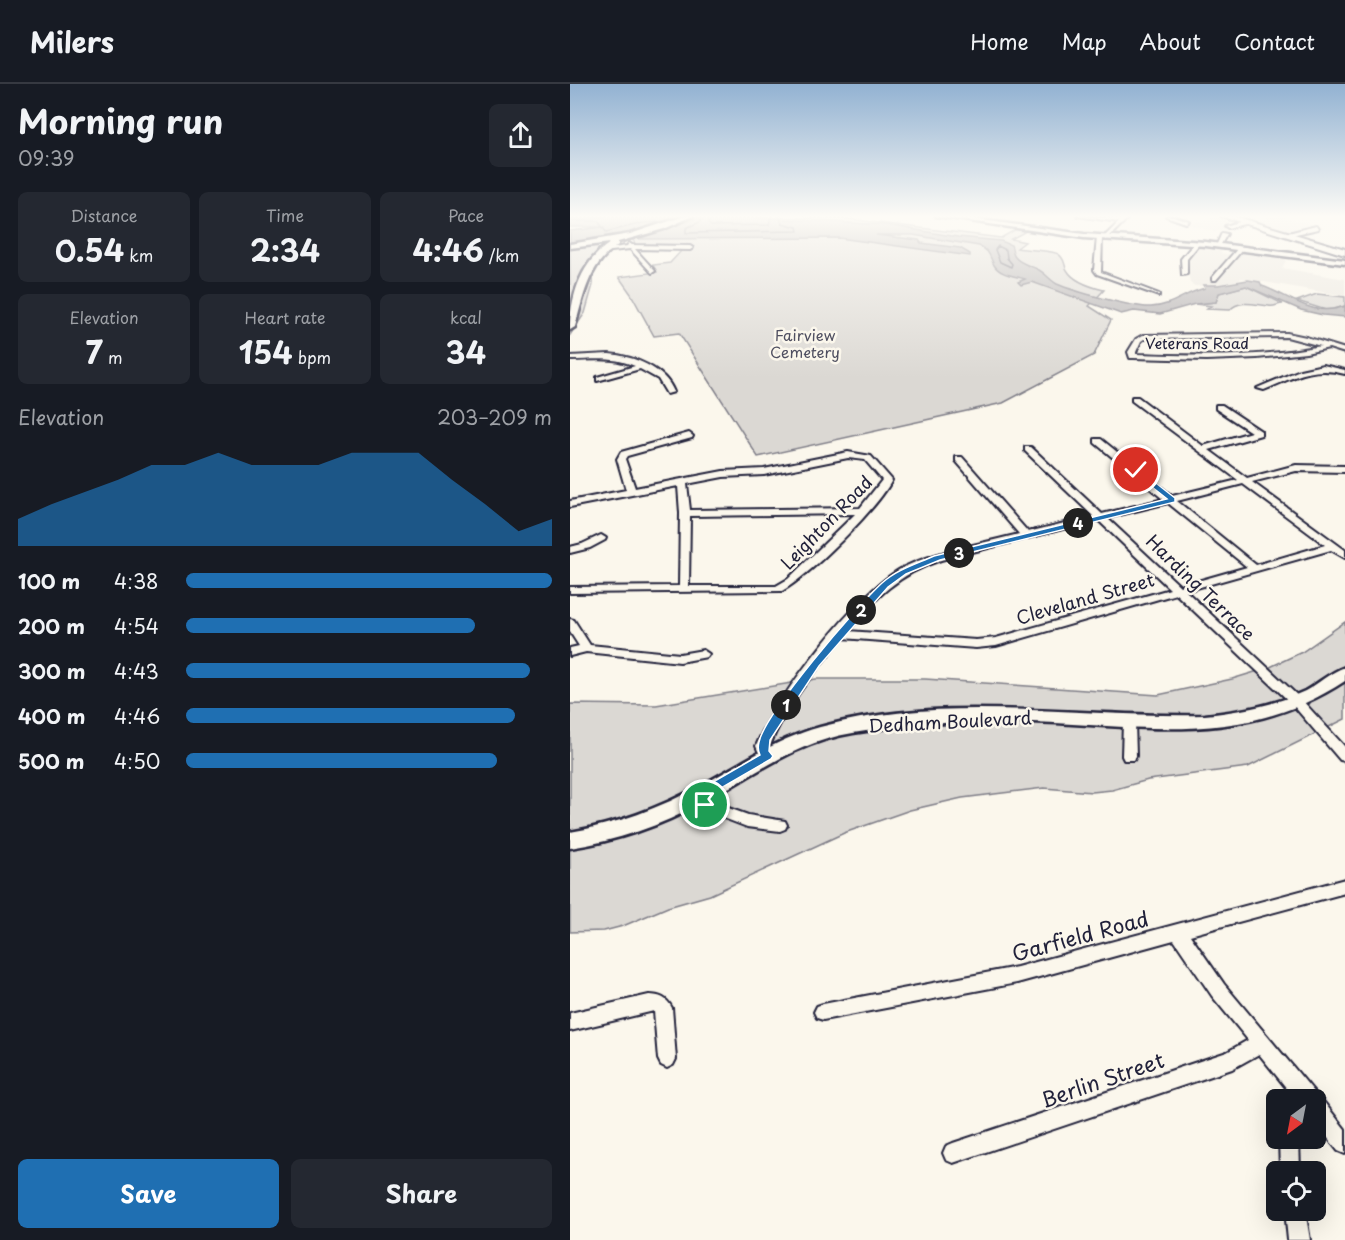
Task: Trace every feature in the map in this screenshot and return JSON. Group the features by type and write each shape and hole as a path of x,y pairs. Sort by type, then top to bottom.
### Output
{"main road":[{"path":"570,327 588,270"},
{"name":"Dedham Boulevard","path":"570,840 604,835 692,800 767,756 814,735 885,722 995,716 1178,724 1226,720 1256,715 1297,702 1326,687 1345,673"}],"street":[{"path":"1097,270 1099,273 1157,295"},
{"path":"1184,270 1184,274"},
{"path":"1214,279 1222,270"},
{"name":"Veterans Road","path":"1329,346 1297,353 1260,356 1133,356 1132,352 1140,338 1158,336 1287,335 1304,338 1345,351"},
{"path":"570,358 619,356 664,380 670,392"},
{"path":"600,379 641,366"},
{"path":"1261,388 1310,368 1334,367 1345,372"},
{"path":"1135,399 1345,555"},
{"path":"1201,449 1258,433 1220,407"},
{"path":"631,491 621,459 624,454 689,436"},
{"path":"1098,441 1254,568"},
{"name":"Harding Terrace","path":"1028,449 1103,517 1297,702 1345,756"},
{"name":"Leighton Road","path":"570,590 770,590 785,586 887,484 874,466 863,456 848,455 764,472 723,474 682,482"},
{"path":"959,459 1026,536"},
{"path":"767,756 763,746 773,724 816,663 876,593 903,572 937,558 1296,468 1345,469"},
{"path":"570,504 682,482 685,513 684,589"},
{"path":"685,513 862,511"},
{"path":"570,550 586,546 601,538"},
{"name":"Cleveland Street","path":"841,634 987,643 1333,546"},
{"path":"570,622 586,648"},
{"path":"570,652 586,648 680,658 703,654"},
{"path":"1129,722 1129,756"},
{"path":"692,800 747,821 780,825"},
{"name":"Garfield Road","path":"823,1012 1017,975 1345,886"},
{"path":"1178,932 1208,977 1299,1089"},
{"path":"570,1022 657,1003 663,1008 667,1059"},
{"name":"Berlin Street","path":"953,1153 1232,1060 1262,1042"},
{"path":"1326,1117 1341,1132"},
{"path":"1296,1221 1299,1240"}],"shaded area":[{"path":"1188,270 1293,270 1345,279 1345,296 1241,278 1238,281 1218,285 1195,286 1190,283"}],"green space":[{"path":"570,270 593,270 591,273 593,285 585,313 570,335"},
{"name":"Fairview Cemetery","path":"656,270 1067,270 1078,281 1104,290 1089,306 1111,320 1094,355 1003,403 758,457 679,333 654,336 619,277 657,272"},
{"path":"1246,286 1283,304 1271,306 1243,304 1230,310 1207,309 1211,306 1195,304 1216,302 1219,293"},
{"path":"1317,294 1345,297 1345,306 1329,311 1297,301"},
{"path":"1345,622 1345,719 1248,767 1148,780 1112,790 1092,792 1044,788 962,798 910,810 844,833 710,895 668,907 623,926 604,931 570,932 570,704 656,705 816,679 925,679 1158,695 1232,679 1268,668 1302,652"}],"water":[{"path":"1039,270 1057,284 1089,295 1143,307 1172,302 1205,288 1203,285 1248,280 1260,282 1262,286 1312,308 1333,309 1345,306 1345,317 1301,310 1246,286 1219,293 1216,302 1195,304 1160,314 1134,311 1121,314 1032,282 1021,285 1018,282 1025,279 1000,271"}],"route":[{"path":"705,805 692,800 767,756 763,746 764,740 777,718 816,663 885,585 903,572 937,558 1173,500 1136,470"}]}
